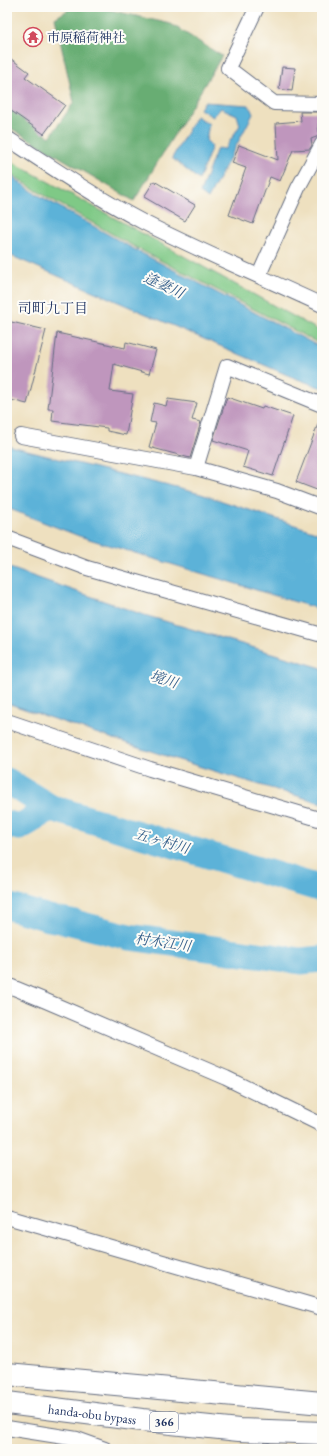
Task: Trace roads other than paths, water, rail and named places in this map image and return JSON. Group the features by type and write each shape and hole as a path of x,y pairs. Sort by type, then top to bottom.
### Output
{"highway":[{"path":"7,1374 322,1403"},
{"name":"handa-obu bypass","path":"7,1403 142,1420 232,1429 322,1434"}],"street":[{"path":"257,7 228,68 274,103 322,104"},
{"path":"7,138 48,165 142,221 190,245 259,275 322,305"},
{"path":"259,275 298,188 322,144"},
{"path":"196,468 227,366 322,405"},
{"path":"21,436 196,468 277,491 322,508"},
{"path":"7,538 87,568 322,635"},
{"path":"7,721 150,769 322,820"},
{"path":"7,985 226,1078 322,1125"},
{"path":"7,1217 322,1308"},
{"path":"7,1428 77,1439 105,1449"}],"water":[{"path":"204,102 249,105 253,114 208,199 200,193 217,148 225,149 240,125 237,115 221,108 213,117 200,109"},
{"path":"196,116 209,124 206,140 212,146 199,180 172,158"},
{"name":"逢妻川","path":"7,173 35,193 132,248 322,348 322,388 292,377 7,254"},
{"path":"7,446 201,494 322,534 322,610 79,536 7,508"},
{"name":"境川","path":"7,567 141,614 322,668 322,803 243,780 85,730 7,703"}],"waterway":[{"name":"五ヶ村川","path":"7,781 51,808 322,889"},
{"path":"7,824 20,827 51,808"},
{"name":"村木江川","path":"7,906 49,918 129,937 301,961 322,959"}],"place":[{"name":"市原稲荷神社","path":"33,37"}],"district":[{"name":"司町九丁目","path":"53,308"}]}
